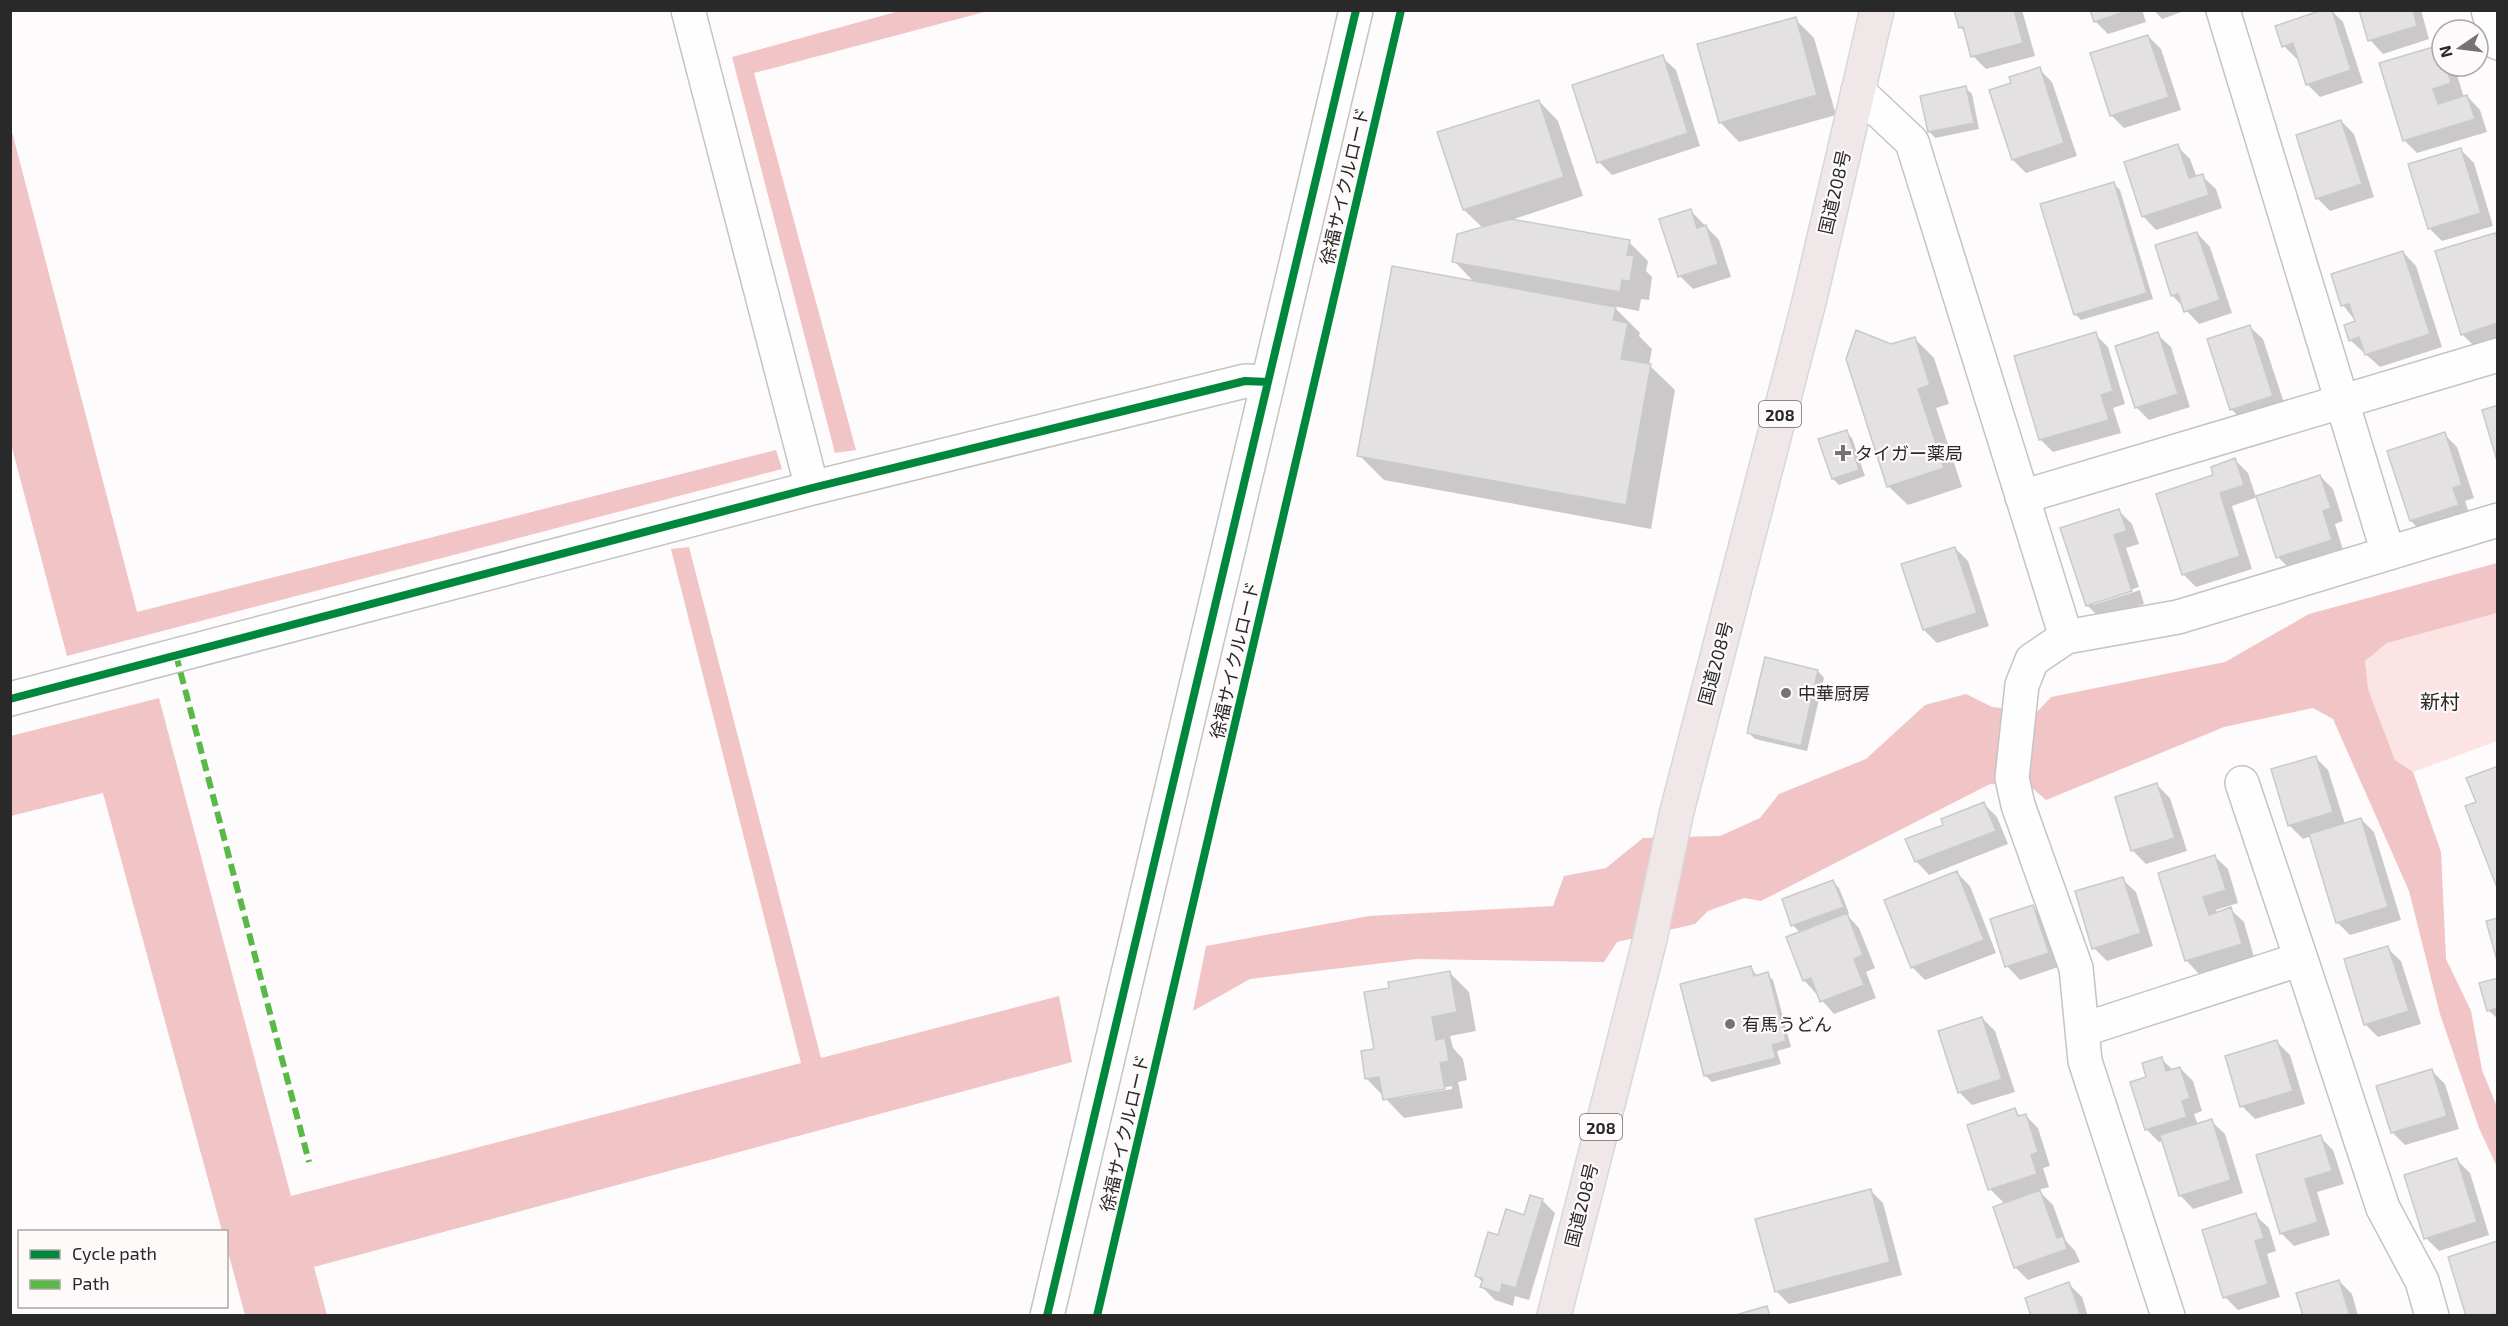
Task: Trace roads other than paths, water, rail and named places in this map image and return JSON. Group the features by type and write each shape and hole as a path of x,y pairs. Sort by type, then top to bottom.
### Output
{"highway":[{"name":"国道208号","path":"1554,1316 1650,939 1676,815 1810,298 1876,10"}],"street":[{"path":"688,10 812,488"},
{"path":"1047,1316 1356,10"},
{"path":"2223,10 2388,553"},
{"path":"2488,10 2498,43"},
{"path":"1858,91 1912,142 2066,637"},
{"path":"2022,497 2498,355"},
{"path":"10,699 812,488 1245,381 1268,382"},
{"path":"2168,1316 2085,1061 2076,968 2018,805 2012,778 2022,685 2032,660 2066,637 2178,617 2498,520"},
{"path":"2242,783 2383,1208 2422,1281 2432,1316"},
{"path":"2082,1030 2301,959"}],"place":[{"name":"タイガー薬局","path":"1843,453"},
{"name":"中華厨房","path":"1786,693"},
{"name":"有馬うどん","path":"1730,1024"}],"district":[{"name":"新村","path":"2440,701"}]}
